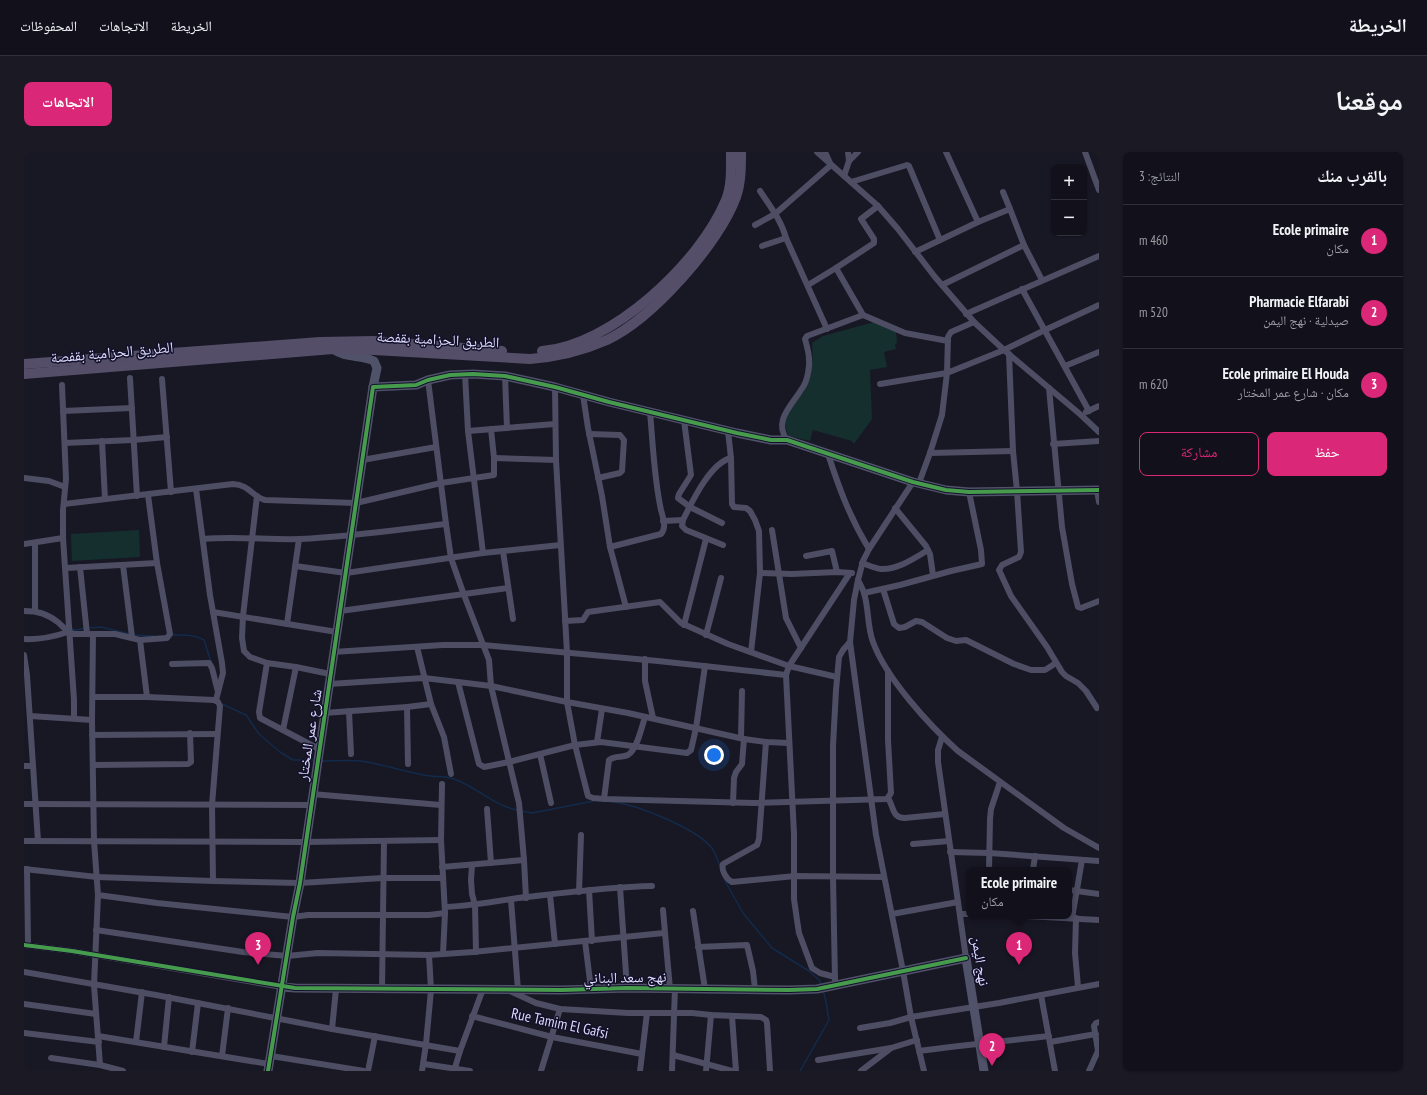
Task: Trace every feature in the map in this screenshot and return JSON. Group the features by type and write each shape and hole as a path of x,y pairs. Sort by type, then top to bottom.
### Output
{"main road":[{"name":"الطريق الحزامية بقفصة","path":"24,364 320,342 373,341 529,352 560,348 592,337 619,322 637,309 671,278 709,232 719,215 730,187 731,152"},
{"name":"الطريق الحزامية بقفصة","path":"24,374 333,349 530,359 546,358 575,352 607,339 623,330 651,309 682,278 721,229 736,197 740,178 741,152"}],"street":[{"path":"816,152 878,206 974,322 1006,352 1099,432"},
{"path":"825,152 831,165"},
{"path":"844,176 849,161 848,152"},
{"path":"849,161 858,152"},
{"path":"946,152 978,222"},
{"path":"1085,152 1099,190"},
{"path":"755,225 776,214 831,165"},
{"path":"851,182 907,165 909,166 940,240"},
{"path":"760,191 776,214 783,228 786,238 827,329"},
{"path":"1003,192 1024,245 1042,280"},
{"path":"808,285 874,243 874,239 861,219 878,206"},
{"path":"915,252 978,222 1010,209"},
{"path":"762,246 786,238"},
{"path":"942,285 1024,245"},
{"path":"966,314 1099,256"},
{"path":"836,268 863,315 905,333 948,341"},
{"path":"1022,289 1089,411"},
{"path":"880,384 947,374 1006,352 1045,330 1099,305"},
{"path":"787,440 783,429 783,416 804,384 810,367 806,338 863,315"},
{"path":"924,1071 911,1017 884,878 850,642 858,577 862,563 869,548 895,508 916,482 930,453 942,415 947,374 948,337 951,332 974,322"},
{"name":"شارع عمر المختار","path":"269,1064 293,916 300,883 310,805 346,573 370,401 377,368 374,361 345,356 333,349"},
{"path":"1006,352 1021,552 1019,558 1002,565 999,570 1011,596 1047,647 1056,664 1066,676 1078,683 1086,691 1097,708"},
{"path":"1065,366 1099,352"},
{"path":"373,388 416,385 440,377 465,374 506,376 584,394 728,431 771,440 787,440 916,482 946,490 969,492 1017,490 1098,490 1099,502"},
{"path":"465,374 468,431 483,553"},
{"path":"506,376 507,428"},
{"path":"130,378 137,496"},
{"path":"162,379 171,492"},
{"path":"428,380 451,558 489,660 491,686 519,802 526,898"},
{"path":"62,385 65,443 63,538 74,718"},
{"path":"555,387 556,460 565,621 567,702 575,745 588,796 604,799 733,803 884,800 888,798 891,793 888,740 888,671"},
{"path":"1049,388 1053,444 1062,527 1072,584 1078,606 1081,608 1099,601"},
{"path":"584,394 589,434 610,547 626,608"},
{"path":"1081,415 1099,406"},
{"path":"63,410 132,408"},
{"path":"610,547 661,534 664,529 664,521 656,483 650,412"},
{"path":"684,420 691,475 678,498 690,507 722,524"},
{"path":"468,431 555,424"},
{"path":"64,504 238,485 249,489 256,496 270,500 356,502 494,474 491,429"},
{"path":"728,431 731,458 732,504 734,507 746,508 750,511 759,531 760,574 751,652"},
{"path":"589,434 620,435 624,438 622,471 620,473 598,478"},
{"path":"65,443 167,437"},
{"path":"1053,444 1099,441"},
{"path":"102,442 105,500"},
{"path":"362,460 436,447"},
{"path":"930,453 1013,451"},
{"path":"828,454 849,512 869,548"},
{"path":"494,458 556,460"},
{"path":"723,545 706,539 682,526 683,520 690,507 716,467 731,458"},
{"path":"24,478 49,481 65,488"},
{"path":"196,489 223,673 216,700 220,706 212,804 212,881"},
{"path":"864,593 975,566 982,562 969,492"},
{"path":"24,639 37,640 69,633 115,634 140,640 167,638 170,634 157,563 148,495"},
{"path":"256,496 242,638 245,654 250,657 267,663 296,667 329,679 424,678 491,686 653,718 742,738 766,742 789,743"},
{"path":"895,508 921,539 928,550 933,575"},
{"path":"664,521 683,520"},
{"path":"203,539 234,537 299,539 351,536 446,524"},
{"path":"772,530 786,618 801,648"},
{"path":"24,544 63,538"},
{"path":"286,624 299,539"},
{"path":"684,625 706,539"},
{"path":"35,543 36,611"},
{"path":"295,566 346,573 483,553 560,545"},
{"path":"862,563 875,568 885,569 907,562 928,550"},
{"path":"503,551 513,619"},
{"path":"806,556 832,551 837,572"},
{"path":"66,568 157,563"},
{"path":"123,565 132,637"},
{"path":"80,567 90,634 93,697 92,735 94,841 98,877 94,985 100,1065"},
{"path":"760,574 837,572 850,573 858,577 864,593 868,627 888,671 906,696 942,737 1000,782 1064,828 1099,848"},
{"path":"833,983 815,971 809,963 799,933 797,920 794,899 795,876 786,675 789,666 850,573"},
{"path":"706,635 721,578"},
{"path":"340,611 508,588"},
{"path":"883,589 894,624 899,628 916,622 922,622 948,638 966,640 1014,664 1032,670 1045,670 1056,664"},
{"path":"565,621 583,620 588,612 626,608 660,602 678,621 706,635 789,666 837,676"},
{"path":"24,611 45,613 59,623 69,633"},
{"path":"213,612 336,632"},
{"path":"140,640 148,697"},
{"path":"833,983 833,746 837,676 840,654 850,642"},
{"path":"333,652 483,645 645,659 786,675"},
{"path":"417,647 431,704 444,737 451,774"},
{"path":"24,655 27,675 38,841"},
{"path":"645,659 645,680 653,718"},
{"path":"172,664 208,663 212,668 218,692"},
{"path":"267,663 259,715 262,719 283,730 317,757"},
{"path":"458,682 479,764 484,767 575,745 597,742 687,753 691,750 696,728 705,666"},
{"path":"283,730 296,667"},
{"path":"733,803 734,778 736,772 742,764 742,691"},
{"path":"93,697 148,697 216,700"},
{"path":"324,713 431,704"},
{"path":"407,707 408,764"},
{"path":"597,742 602,708"},
{"path":"349,711 351,754"},
{"path":"30,716 92,720"},
{"path":"604,799 609,760 628,755 634,747 645,717"},
{"path":"92,735 190,733 217,734"},
{"path":"93,765 188,764 191,762 190,733"},
{"name":"نهج اليمن","path":"942,737 938,750 938,762 950,852 984,1071"},
{"path":"766,742 758,842 756,845 723,864 722,869 727,878 732,882 795,876 884,878"},
{"path":"540,754 551,803"},
{"path":"24,766 33,766"},
{"path":"989,867 991,809 1000,782"},
{"path":"442,784 441,840 445,910 443,954"},
{"path":"312,794 441,805"},
{"path":"888,798 892,803 894,813 898,818 945,814"},
{"path":"24,804 310,805"},
{"path":"487,809 491,863"},
{"path":"579,892 581,835"},
{"path":"24,841 305,842 441,840"},
{"path":"382,989 384,841"},
{"path":"913,844 949,841"},
{"path":"950,852 989,853 1099,861"},
{"path":"1033,867 1035,856"},
{"path":"442,867 524,860"},
{"path":"1078,987 1074,918 1082,860"},
{"path":"472,865 472,894 475,905 476,952"},
{"path":"282,987 95,955 26,945 26,869 98,877 300,883 383,878 443,878"},
{"path":"98,895 157,903 293,916 429,915 445,910 526,898 620,887 652,886"},
{"path":"620,887 622,938 627,988"},
{"path":"589,890 592,941"},
{"path":"1072,890 1099,894"},
{"path":"550,895 555,944"},
{"path":"511,900 518,990"},
{"path":"892,914 958,902"},
{"path":"663,910 664,933 674,1013 672,1071"},
{"path":"694,911 705,989"},
{"path":"960,914 966,914"},
{"path":"1074,918 1099,920"},
{"path":"96,930 243,952 287,956 318,953 443,954 476,952 664,933"},
{"path":"585,942 592,990"},
{"path":"698,947 747,946 755,989"},
{"path":"422,1071 424,1064 431,990 429,954"},
{"name":"نهج سعد البناني","path":"282,987 431,990 592,990 627,988 818,989 833,983 966,958"},
{"path":"24,972 198,1002 332,1029 460,1051"},
{"path":"860,1028 890,1023 911,1017 1041,995 1098,983"},
{"path":"332,1029 336,989"},
{"path":"455,1070 472,1016 483,989"},
{"path":"507,990 536,1003 560,1009 761,1016 766,1020 770,1071"},
{"path":"136,1042 142,992"},
{"path":"1041,995 1056,1071"},
{"path":"164,1047 169,997"},
{"path":"192,1052 198,1002"},
{"path":"24,1004 96,1014"},
{"path":"222,1056 228,1008"},
{"path":"541,1071 560,1009"},
{"path":"640,1071 647,1013"},
{"path":"706,1068 711,1015"},
{"name":"Rue Tamim El Gafsi","path":"472,1016 552,1037 642,1054"},
{"path":"732,1016 736,1071"},
{"path":"1089,1071 1099,1052 1094,1026 1099,1022"},
{"path":"24,1033 136,1042 269,1064 364,1071"},
{"path":"1050,1042 1096,1034"},
{"path":"368,1071 375,1036"},
{"path":"920,1051 1049,1036"},
{"path":"818,1060 891,1048 917,1040"},
{"path":"861,1071 891,1048"},
{"path":"673,1055 706,1068 732,1071"},
{"path":"51,1058 100,1065 123,1071"},
{"path":"424,1064 455,1070 470,1071"}],"green space":[{"path":"874,322 896,332 897,343 895,344 896,349 884,352 887,367 870,370 872,419 854,444 852,441 813,430 810,441 789,436 786,428 786,421 791,408 805,390 808,383 812,363 812,343 823,336"},
{"path":"139,530 140,557 72,561 71,534"}],"waterway":[{"path":"40,610 47,613"},
{"path":"89,628 101,627 130,634"},
{"path":"72,629 77,630 85,628"},
{"path":"134,635 154,636"},
{"path":"172,635 193,636 204,640 211,662"},
{"path":"222,704 246,715 259,734 280,752 293,760 315,760"},
{"path":"321,761 361,761 421,775 451,778 462,782 508,808 517,810"},
{"path":"521,811 532,813 594,801"},
{"path":"613,802 624,804 665,818 692,832 711,847 720,866"},
{"path":"724,879 743,913 772,948 809,971 820,981 821,985"},
{"path":"800,1071 829,1020 823,990"}],"cycle path":[{"path":"268,1071 300,883 373,387 416,385 428,380 450,375 473,374 505,376 555,387 609,402 737,433 771,440 787,440 913,482 946,490 969,492 1099,490"},
{"path":"24,945 72,951 295,988 562,990 627,988 817,989 966,958"}],"place":[{"name":"Ecole primaire El Houda","path":"258,965"},
{"name":"Ecole primaire","path":"1019,965"},
{"name":"Pharmacie Elfarabi","path":"992,1066"}]}
